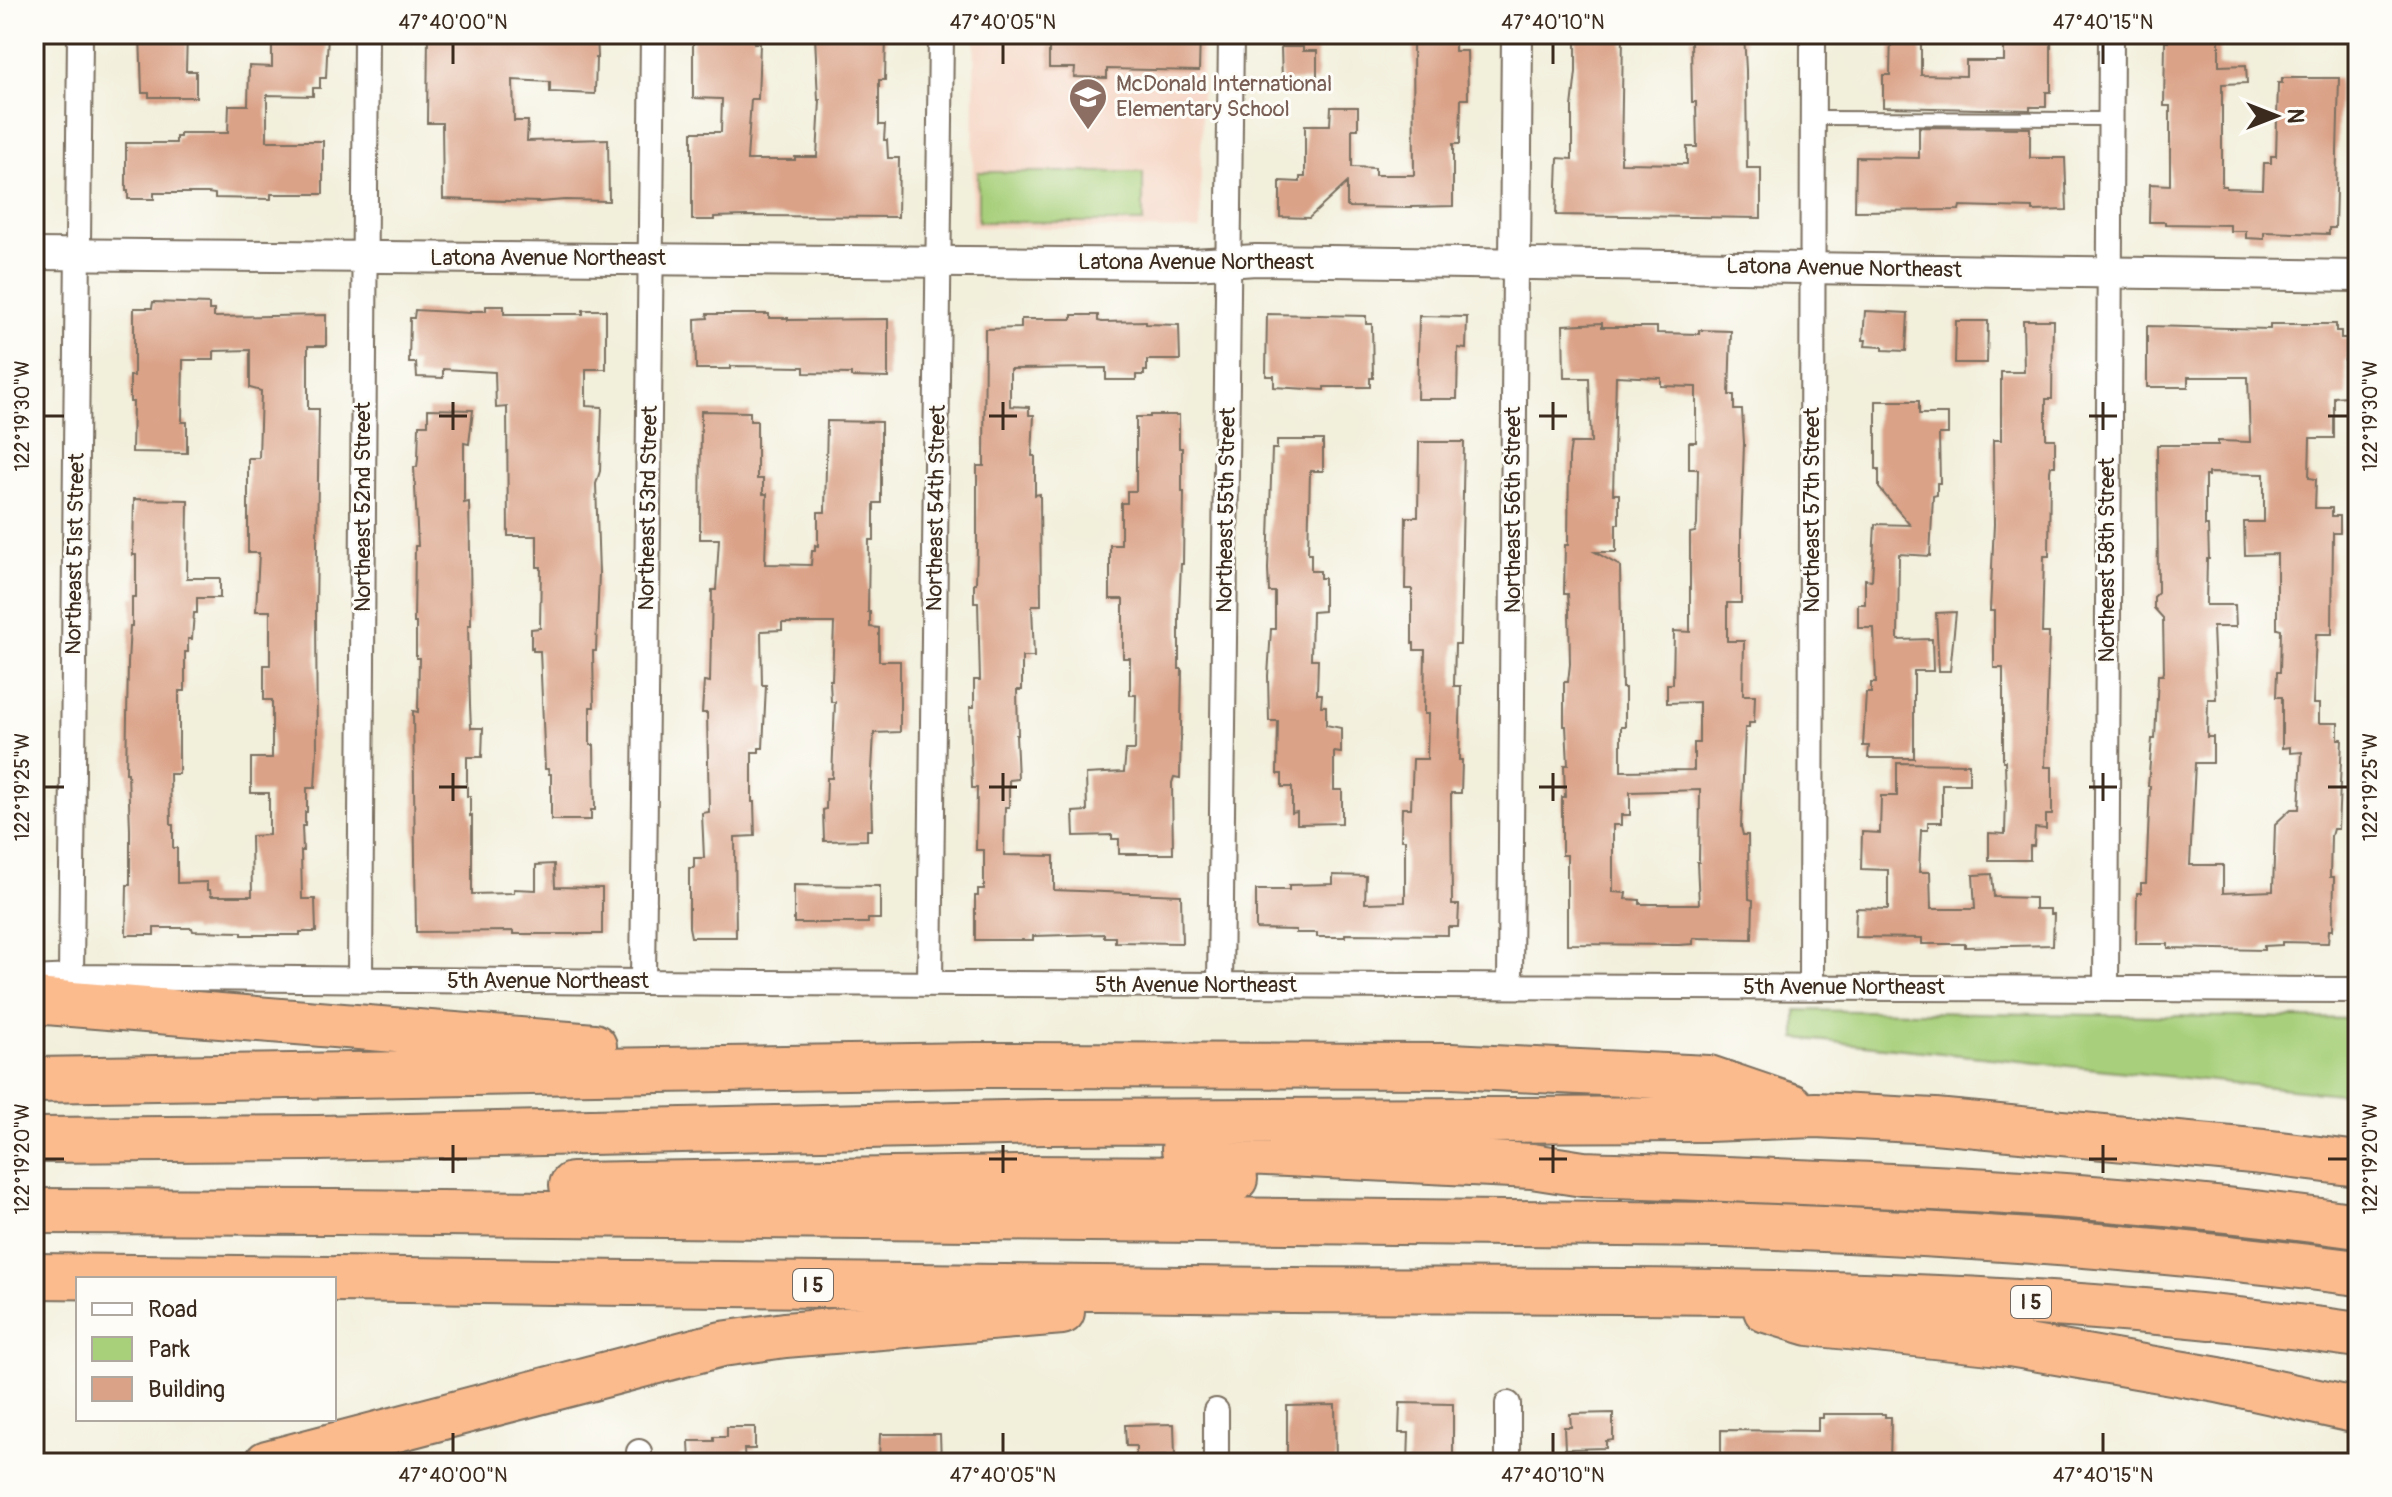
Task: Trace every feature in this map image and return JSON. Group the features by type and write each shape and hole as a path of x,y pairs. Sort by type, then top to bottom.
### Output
{"highway":[{"path":"34,1001 723,1056 976,1065"},
{"path":"34,1080 976,1065 1451,1066 1709,1078 1816,1115"},
{"path":"34,1140 318,1138 1046,1122 1708,1119 1816,1115 1935,1121 2358,1164"},
{"path":"1046,1122 1118,1146 1532,1166 1583,1174 2025,1192 2210,1208 2358,1226"},
{"path":"335,1212 509,1186 1016,1178 1527,1180 1583,1174"},
{"path":"34,1211 1737,1226 2043,1241 2358,1273"},
{"name":"I 5","path":"34,1276 133,1277"},
{"name":"I 5","path":"336,1279 1292,1290 1702,1290 1965,1297 2208,1316 2358,1335"},
{"path":"267,1463 638,1365 752,1339 1292,1290"},
{"path":"1702,1290 1809,1323 2010,1344 2218,1380 2358,1411"}],"street":[{"name":"Northeast 51st Street","path":"71,977 80,34"},
{"name":"Northeast 52nd Street","path":"360,980 366,34"},
{"name":"Northeast 53rd Street","path":"643,982 653,34"},
{"name":"Northeast 54th Street","path":"930,983 941,34"},
{"name":"Northeast 55th Street","path":"1220,985 1231,34"},
{"name":"Northeast 56th Street","path":"1510,985 1517,34"},
{"name":"Northeast 57th Street","path":"1811,987 1813,34"},
{"name":"Northeast 58th Street","path":"2106,989 2111,34"},
{"name":"Latona Avenue Northeast","path":"34,254 1194,264 1229,261 1515,263 2358,276"},
{"name":"5th Avenue Northeast","path":"34,979 2358,990"},
{"path":"1508,1404 1508,1463"},
{"path":"1216,1411 1216,1463"}],"lane":[{"path":"1812,118 2111,119"}],"shaded area":[{"name":"McDonald International Elementary School","path":"975,34 1203,34 1200,230 972,227"}],"green space":[{"path":"978,172 1143,172 1143,222 978,222"},
{"path":"1796,1010 2358,1019 2358,1096 1796,1038"}],"building":[{"path":"140,34 187,34 186,71 196,71 196,97 149,97 149,93 142,93"},
{"path":"272,34 328,34 326,78 320,78 320,88 313,88 313,96 267,95 267,141 323,141 323,194 271,194 271,199 215,198 215,194 208,193 154,193 154,199 128,199 126,143 176,143 180,133 228,133 229,105 248,105 249,66 272,67"},
{"path":"428,34 597,34 595,94 550,92 550,82 513,80 514,121 528,121 527,141 608,139 609,201 443,199 442,123 427,123"},
{"path":"693,34 754,34 754,43 760,43 758,99 751,99 747,160 795,160 795,157 817,157 820,100 815,36 886,34 885,80 879,80 879,125 885,125 888,158 899,158 898,217 746,216 692,220 692,132 721,132 722,99 693,98"},
{"path":"1049,34 1200,34 1199,71 1107,69 1107,78 1074,77 1075,68 1049,68"},
{"path":"1576,34 1623,34 1621,163 1687,164 1687,147 1697,147 1696,102 1692,102 1691,38 1698,37 1698,34 1744,34 1747,168 1761,168 1761,218 1556,215 1558,158 1572,159"},
{"path":"1891,34 1921,34 1921,75 1966,76 1966,61 2004,61 2004,34 2051,34 2051,92 2046,92 2046,107 2030,107 2030,110 1883,107 1883,75 1890,75"},
{"path":"2168,34 2219,37 2219,66 2246,65 2247,83 2222,84 2222,186 2226,188 2263,189 2264,163 2271,163 2271,156 2276,156 2278,83 2282,83 2282,78 2339,78 2335,228 2329,228 2329,234 2264,232 2264,239 2246,238 2246,231 2230,231 2230,225 2149,222 2150,184 2170,185 2170,106 2164,106 2165,42 2168,42"},
{"path":"1413,36 1453,37 1455,51 1467,51 1468,99 1461,99 1460,144 1453,144 1453,206 1347,207 1347,183 1309,218 1280,217 1280,181 1300,182 1300,177 1305,177 1305,125 1330,125 1331,107 1358,107 1358,129 1352,129 1352,167 1375,168 1375,175 1414,175"},
{"path":"1281,47 1303,47 1303,51 1317,51 1317,81 1282,81"},
{"path":"1919,127 2030,128 2030,158 2065,158 2067,210 1960,206 1959,210 1855,211 1856,157 1919,158"},
{"path":"153,302 209,304 209,310 214,310 214,317 326,315 326,346 308,346 308,409 319,409 317,751 315,788 307,788 301,851 302,899 315,899 316,932 242,935 242,932 193,931 192,928 154,928 154,935 126,935 127,885 130,885 126,773 128,663 132,597 136,597 134,499 188,500 187,578 220,578 220,598 197,598 192,639 188,639 188,652 185,652 185,691 179,691 179,774 170,774 177,883 207,882 211,896 252,896 251,836 269,835 269,793 251,793 251,758 272,758 272,700 264,700 264,665 270,665 270,611 256,611 259,553 248,553 248,458 259,458 261,391 250,388 250,350 214,351 214,360 183,360 182,422 187,422 187,453 132,452 130,376 134,376 134,308 152,308"},
{"path":"486,306 504,306 504,314 583,314 583,310 606,310 606,369 586,369 586,406 602,407 600,471 596,484 599,573 596,651 593,651 594,707 590,707 595,810 591,810 591,820 551,820 551,774 545,769 540,651 531,648 531,629 540,628 541,567 537,567 537,536 508,536 507,407 496,408 495,372 443,369 443,378 417,377 416,363 409,363 410,318 414,318 415,310 470,313 486,311"},
{"path":"1865,311 1908,313 1906,351 1865,346"},
{"path":"707,314 769,314 769,318 788,320 888,319 888,378 804,373 804,367 696,369 695,319 708,318"},
{"path":"1267,314 1366,316 1366,324 1372,324 1373,378 1370,378 1370,387 1324,387 1324,390 1274,387 1274,376 1266,376"},
{"path":"1072,315 1098,315 1098,321 1102,322 1146,321 1146,324 1179,325 1180,360 1147,360 1147,371 1144,375 1136,375 1136,380 1106,380 1106,368 1010,369 1010,406 1029,407 1029,415 1034,415 1032,456 1035,456 1035,495 1040,494 1041,605 1032,605 1034,657 1022,657 1022,690 1017,690 1018,779 1009,780 1004,855 1054,856 1054,890 1181,895 1182,943 1115,942 1115,937 1104,937 1104,934 1033,936 1033,940 975,940 975,896 978,896 978,889 984,889 984,850 976,850 977,788 972,788 970,707 974,707 974,680 980,680 978,602 974,602 974,583 977,466 984,466 985,329 1021,328 1021,319 1072,319"},
{"path":"1419,316 1467,317 1466,349 1458,348 1457,399 1417,399"},
{"path":"2023,320 2053,320 2052,399 2046,399 2046,439 2055,439 2055,466 2051,466 2050,471 2049,556 2044,556 2042,633 2049,633 2045,767 2052,767 2052,815 2046,815 2046,829 2035,828 2030,860 1989,860 1989,833 2005,834 2006,797 2003,668 1994,668 1994,611 1990,611 1994,524 1993,440 2001,440 2001,372 2024,372"},
{"path":"1956,321 1988,321 1987,363 1955,363"},
{"path":"1602,323 1602,327 1657,327 1657,333 1731,331 1729,395 1734,395 1734,410 1742,410 1744,443 1741,603 1727,603 1727,641 1744,641 1743,695 1755,695 1754,723 1749,723 1749,728 1745,728 1741,827 1743,835 1748,835 1749,899 1753,900 1752,939 1693,938 1693,944 1679,945 1567,944 1567,855 1562,855 1562,797 1565,797 1564,765 1568,765 1564,682 1568,682 1570,664 1569,610 1568,594 1564,594 1569,457 1571,443 1591,443 1589,378 1564,378 1563,325","holes":["1616,376 1661,378 1661,386 1696,387 1696,442 1689,442 1689,469 1698,469 1697,525 1695,532 1690,533 1690,632 1674,631 1673,684 1667,684 1667,703 1699,702 1699,743 1694,743 1694,770 1621,771 1625,688 1622,688 1620,566 1595,552 1616,552 1616,524 1619,524 1619,494 1613,494","1700,790 1699,904 1640,904 1640,900 1625,899 1626,893 1613,892 1613,825 1621,825 1621,815 1630,815 1630,792"]},
{"path":"2270,324 2336,324 2341,338 2347,338 2347,396 2334,397 2334,438 2310,438 2309,478 2316,479 2315,508 2332,508 2332,516 2340,516 2340,533 2333,533 2332,634 2316,634 2313,704 2319,704 2319,723 2338,723 2338,739 2342,739 2338,829 2333,829 2331,836 2333,930 2329,930 2328,943 2282,942 2282,945 2264,946 2264,950 2168,948 2168,944 2136,944 2137,893 2141,893 2141,883 2146,883 2148,786 2152,739 2155,739 2158,675 2164,672 2163,618 2154,608 2154,597 2158,593 2157,445 2250,442 2248,377 2188,377 2188,387 2147,387 2147,326 2270,329","holes":["2208,473 2264,474 2264,522 2244,522 2245,555 2277,554 2277,629 2281,630 2276,697 2282,697 2282,748 2290,747 2290,753 2302,752 2299,809 2291,809 2275,824 2273,891 2223,893 2223,865 2190,865 2195,763 2213,763 2213,737 2207,737 2208,699 2216,699 2213,627 2236,627 2235,605 2206,605 2209,559 2208,526 2205,526 2205,476"]},
{"path":"1876,401 1919,401 1919,414 1948,414 1948,434 1939,434 1940,483 1937,483 1937,495 1933,496 1930,556 1899,554 1898,640 1932,639 1933,671 1914,671 1914,758 1868,758 1869,746 1863,746 1866,693 1871,693 1871,683 1876,683 1874,628 1858,628 1858,604 1865,604 1865,579 1872,580 1875,524 1910,525 1879,488"},
{"path":"428,409 473,410 469,444 464,443 464,503 469,502 470,705 471,728 483,728 482,757 467,757 467,796 470,796 472,815 472,894 536,890 536,865 554,864 555,887 602,888 602,934 416,932 413,711 418,712 419,658 416,658 414,623 415,546 418,546 414,467 417,467 418,459 419,425 428,425"},
{"path":"701,411 750,412 750,421 757,421 757,479 763,479 763,494 767,494 765,564 811,565 812,551 815,551 815,545 818,546 818,512 825,512 827,421 881,422 881,503 874,503 874,540 869,540 868,612 870,627 879,628 879,661 900,661 900,732 874,733 872,830 867,830 867,840 824,841 823,810 826,809 827,778 832,778 835,702 831,702 830,680 834,623 782,623 782,630 761,631 762,685 766,685 763,748 752,752 755,836 735,837 736,937 691,937 689,927 689,868 694,868 694,858 704,858 702,813 709,812 707,713 702,713 704,681 710,682 712,590 716,590 719,539 700,539"},
{"path":"1179,415 1179,448 1182,448 1180,778 1174,777 1172,783 1173,854 1119,854 1119,839 1112,839 1112,835 1074,836 1073,812 1087,811 1086,774 1124,772 1126,750 1135,750 1136,695 1130,695 1130,658 1123,658 1123,599 1110,599 1110,545 1121,545 1121,503 1127,503 1127,491 1136,491 1136,417"},
{"path":"1277,440 1323,440 1323,471 1310,471 1308,554 1311,554 1311,571 1320,571 1320,578 1324,578 1324,611 1312,612 1311,659 1318,659 1317,694 1322,694 1321,706 1326,706 1326,725 1341,728 1341,753 1334,752 1334,790 1342,790 1342,823 1297,824 1297,812 1292,813 1292,787 1282,787 1282,774 1277,774 1278,721 1269,721 1268,676 1271,629 1275,629 1275,592 1269,592 1268,569 1272,449 1277,449"},
{"path":"1419,442 1464,442 1460,644 1455,644 1454,686 1461,686 1461,793 1451,793 1452,905 1459,905 1458,927 1448,927 1448,935 1345,934 1345,937 1317,937 1317,933 1296,933 1296,930 1256,929 1256,890 1289,890 1289,885 1333,884 1333,875 1366,876 1365,903 1405,902 1402,808 1411,808 1413,759 1427,759 1425,650 1414,650 1412,589 1405,589 1406,517 1418,517"},
{"path":"1956,612 1950,671 1939,671 1936,613"},
{"path":"1897,763 1969,764 1969,784 1942,784 1942,822 1928,822 1928,830 1921,830 1919,872 1930,872 1931,909 1975,909 1973,875 1992,874 1994,897 2035,898 2035,909 2050,909 2050,914 2054,914 2053,945 1965,947 1965,944 1922,944 1922,938 1855,937 1856,908 1888,909 1888,870 1861,869 1862,832 1880,833 1881,796 1897,796"},
{"path":"794,885 880,886 880,919 868,919 868,923 794,923"},
{"path":"1400,1403 1453,1404 1453,1463 1408,1463 1409,1433 1399,1433"},
{"path":"1335,1405 1336,1463 1287,1463 1287,1406"},
{"path":"1613,1413 1613,1440 1606,1441 1606,1448 1565,1449 1564,1427 1571,1427 1570,1414"},
{"path":"1823,1414 1885,1414 1885,1417 1891,1417 1890,1463 1721,1463 1721,1430 1818,1431 1818,1418 1823,1418"},
{"path":"1174,1424 1175,1456 1136,1457 1136,1446 1126,1446 1125,1425"},
{"path":"727,1427 755,1427 755,1449 744,1449 745,1463 690,1463 689,1441 714,1441 714,1437 727,1437"},
{"path":"880,1434 940,1434 941,1461 879,1460"}],"place":[{"name":"McDonald International Elementary School","path":"1088,131"}]}
